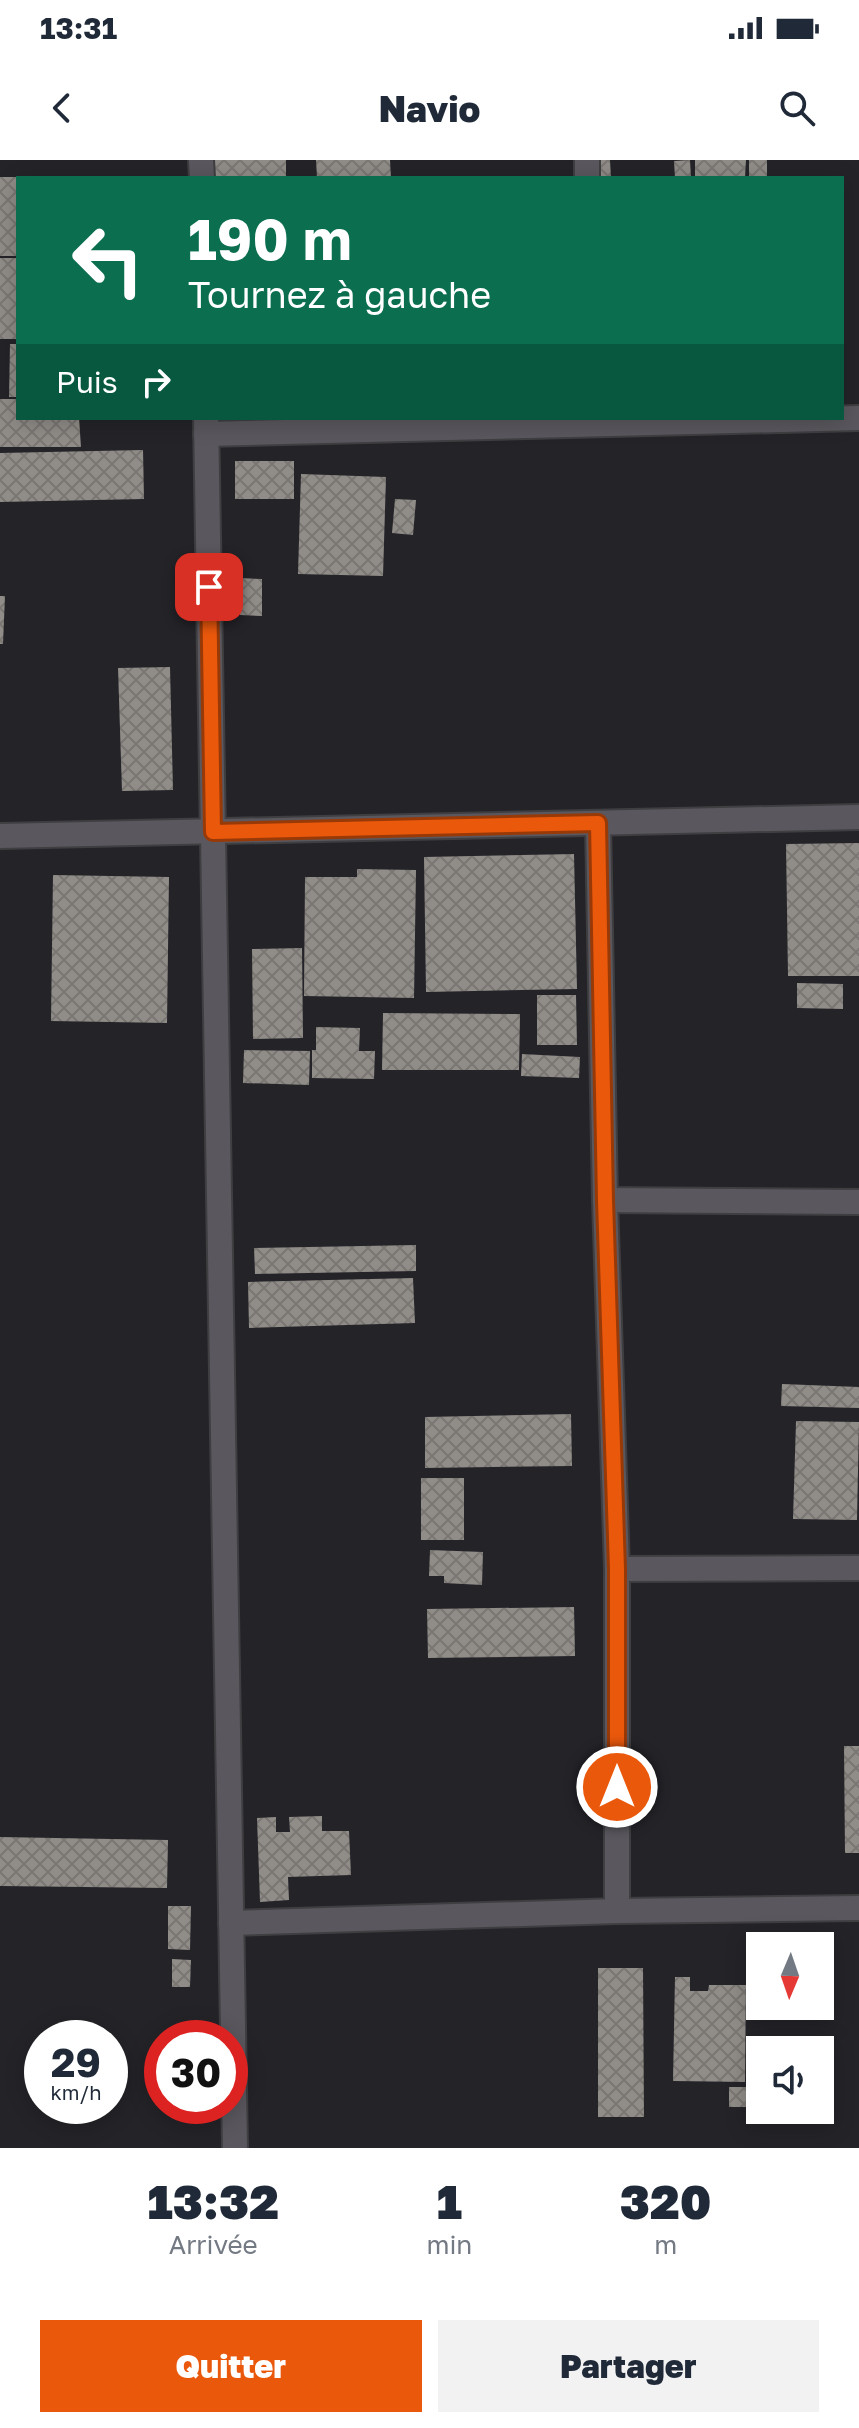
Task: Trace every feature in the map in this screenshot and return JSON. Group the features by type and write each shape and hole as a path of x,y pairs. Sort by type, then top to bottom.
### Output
{"street":[{"path":"235,2148 206,426 680,420"},
{"path":"0,836 859,817"},
{"path":"598,823 605,1200 617,1569 617,1911"},
{"path":"605,1200 859,1202"},
{"path":"617,1569 859,1568"},
{"path":"231,1923 617,1911 859,1908"}],"building":[{"path":"215,160 286,160 286,176 215,176"},
{"path":"316,160 390,160 391,176 317,176"},
{"path":"588,160 610,160 611,176 588,176"},
{"path":"690,160 691,176 675,176 674,161"},
{"path":"695,160 746,160 745,176 695,176"},
{"path":"749,160 767,160 767,176 749,176"},
{"path":"0,177 16,177 16,256 0,256"},
{"path":"0,258 16,258 16,339 0,339"},
{"path":"10,344 16,344 16,397 9,397"},
{"path":"0,399 16,399 16,420 79,420 81,447 0,447"},
{"path":"143,450 144,499 0,502 0,453"},
{"path":"235,461 294,461 294,499 235,499"},
{"path":"301,474 386,477 383,576 298,574"},
{"path":"395,499 416,500 413,535 392,533"},
{"path":"240,578 262,579 262,616 240,615"},
{"path":"0,596 5,596 3,644 0,644"},
{"path":"170,667 173,790 122,791 118,668"},
{"path":"859,843 859,976 788,976 786,844"},
{"path":"574,854 577,989 426,992 424,857"},
{"path":"357,869 416,870 414,998 304,996 305,877 357,877"},
{"path":"53,875 169,877 167,1023 51,1021"},
{"path":"302,948 303,1038 253,1039 252,949"},
{"path":"797,983 843,984 843,1009 797,1008"},
{"path":"537,995 576,995 577,1045 537,1045"},
{"path":"383,1013 520,1014 519,1070 382,1070"},
{"path":"316,1027 360,1028 359,1051 375,1051 374,1079 312,1078"},
{"path":"244,1050 310,1051 309,1085 243,1083"},
{"path":"522,1054 580,1057 579,1078 521,1076"},
{"path":"416,1245 416,1271 255,1274 254,1248"},
{"path":"413,1278 415,1323 249,1328 248,1282"},
{"path":"782,1384 859,1387 859,1408 781,1406"},
{"path":"571,1414 572,1466 425,1468 425,1417"},
{"path":"796,1421 859,1422 857,1520 793,1519"},
{"path":"421,1478 464,1478 464,1540 421,1540"},
{"path":"430,1550 483,1552 482,1585 444,1583 444,1576 429,1576"},
{"path":"574,1607 575,1656 428,1658 427,1609"},
{"path":"844,1746 859,1746 859,1853 845,1853"},
{"path":"322,1816 322,1831 349,1831 351,1875 288,1877 289,1900 260,1902 257,1818 276,1817 276,1832 290,1832 289,1817"},
{"path":"0,1837 168,1840 167,1888 0,1886"},
{"path":"168,1906 191,1906 190,1950 168,1949"},
{"path":"172,1959 191,1960 190,1987 172,1987"},
{"path":"598,1968 643,1968 644,2117 598,2117"},
{"path":"675,1977 690,1977 690,1991 708,1991 709,1985 746,1985 745,2082 673,2081"},
{"path":"729,2087 746,2087 746,2107 729,2107"}],"route":[{"path":"209,587 213,832 598,823 605,1200 617,1569 617,1787"}]}
